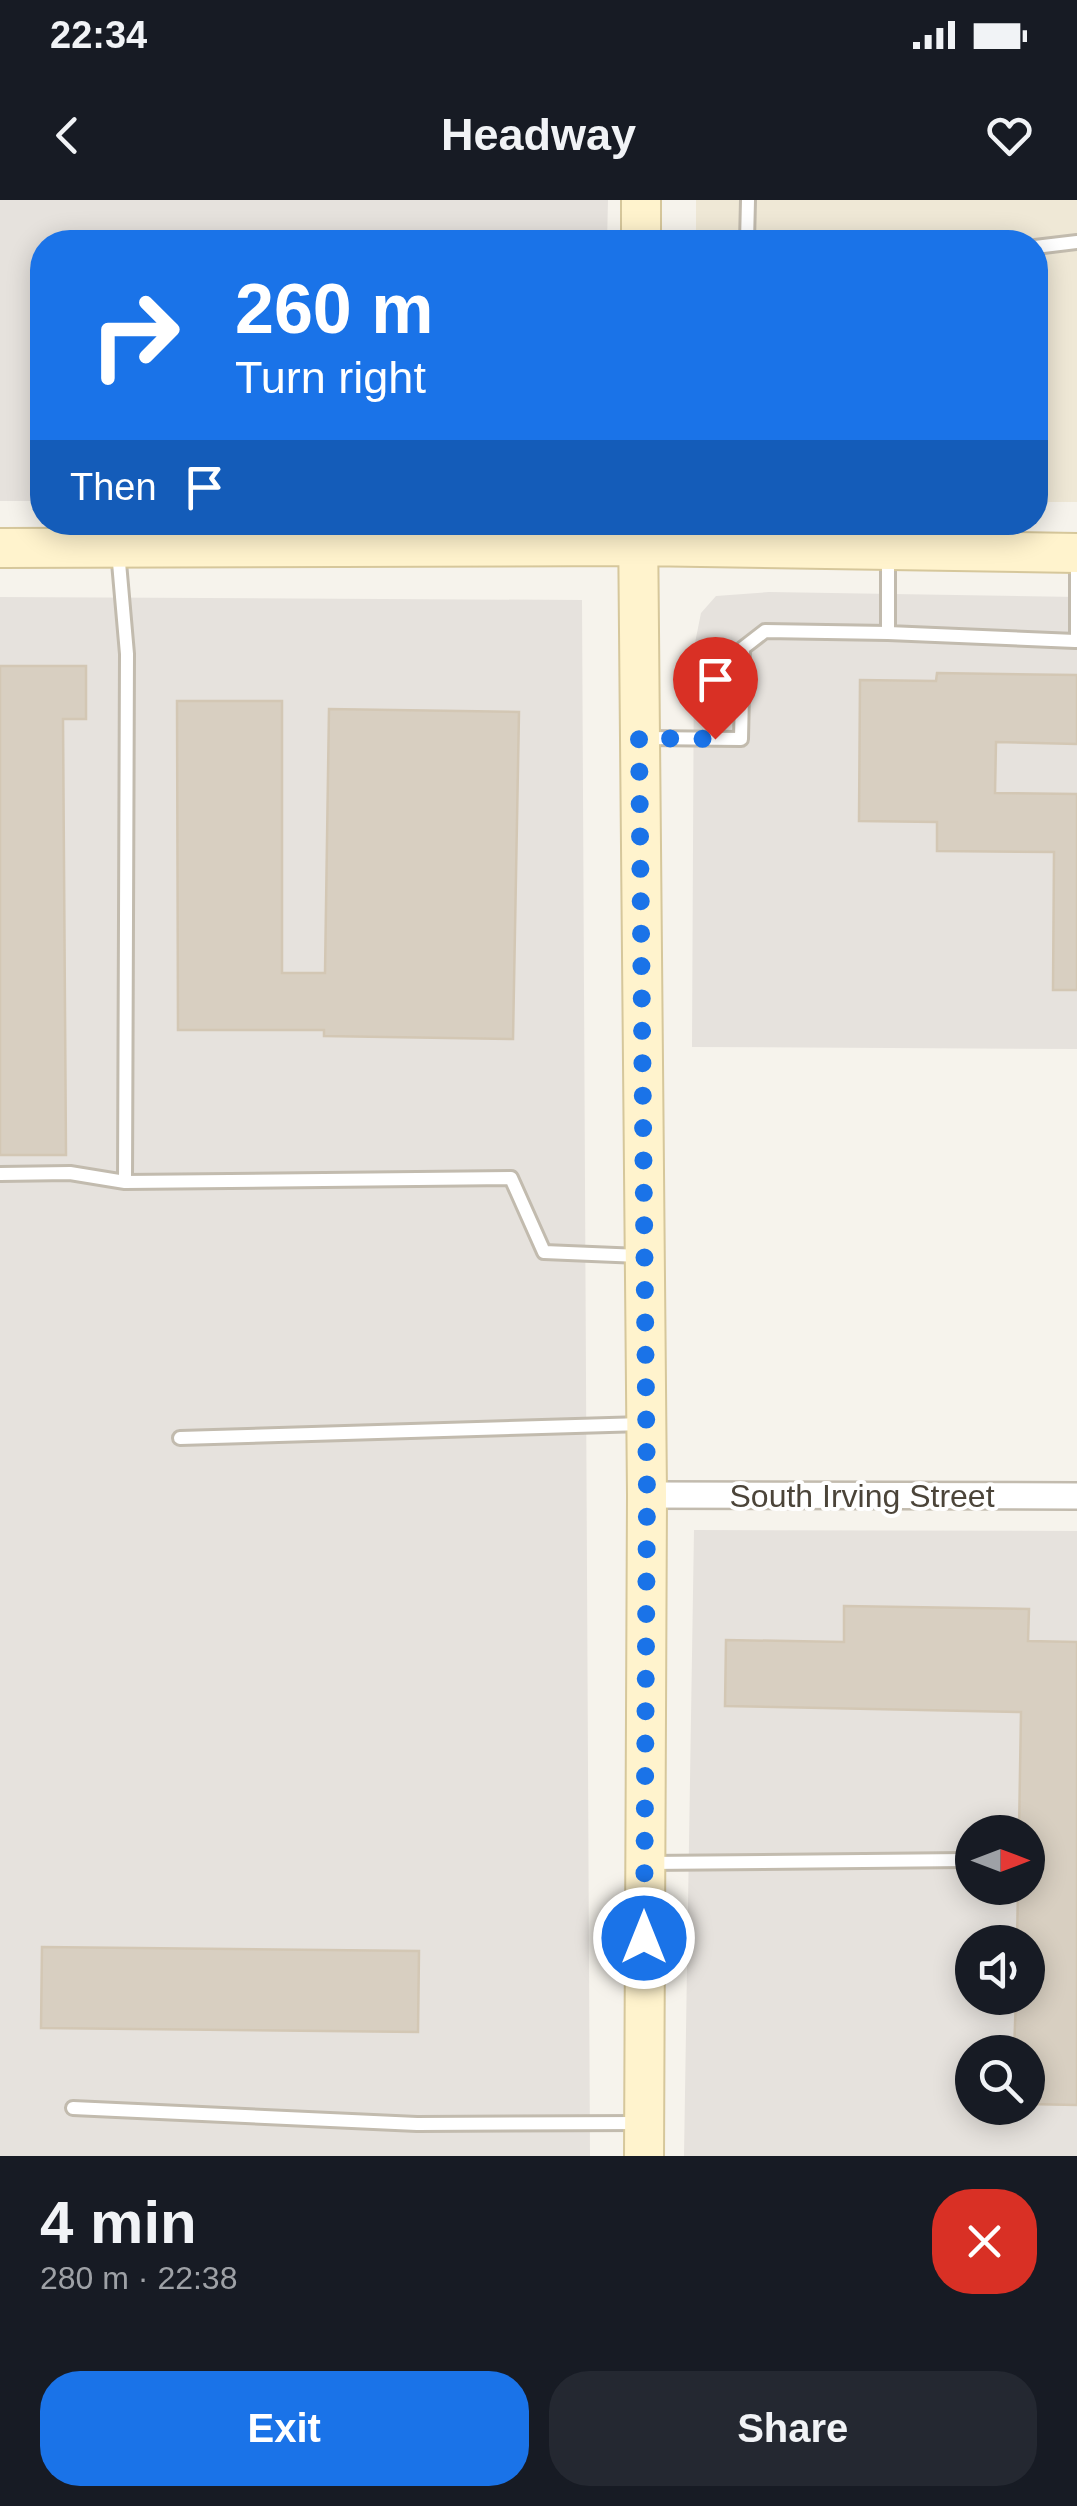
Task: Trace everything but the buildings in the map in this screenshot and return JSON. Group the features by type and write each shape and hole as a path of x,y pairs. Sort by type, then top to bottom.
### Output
{"main road":[{"path":"641,200 641,230"},
{"path":"0,548 601,535"},
{"path":"638,535 647,1495 644,2140"},
{"path":"654,535 888,550 1077,555"}],"street":[{"name":"South Irving Street","path":"647,1495 1077,1496"}],"lane":[{"path":"748,200 748,230"},
{"path":"1048,245 1077,242"},
{"path":"118,548 126,654 124,1182"},
{"path":"888,550 888,632"},
{"path":"639,738 741,739 744,648 765,631 1076,641 1077,555"},
{"path":"0,1174 70,1173 124,1182 511,1178 544,1252 643,1256"},
{"path":"180,1438 645,1424"},
{"path":"645,1863 955,1860"},
{"path":"74,2108 417,2124 644,2140"}],"shaded area":[{"path":"0,200 608,200 607,230 30,230 30,501 0,501"},
{"path":"696,200 1077,200 1077,502 1048,502 1048,230 696,230"},
{"path":"769,592 1077,597 1077,1049 692,1047 694,648 701,613 716,596"},
{"path":"0,597 582,600 590,2156 0,2156"},
{"path":"694,1530 1077,1531 1077,2156 684,2156"}],"route":[{"path":"644,1938 647,1495 639,738 715,739"}]}
